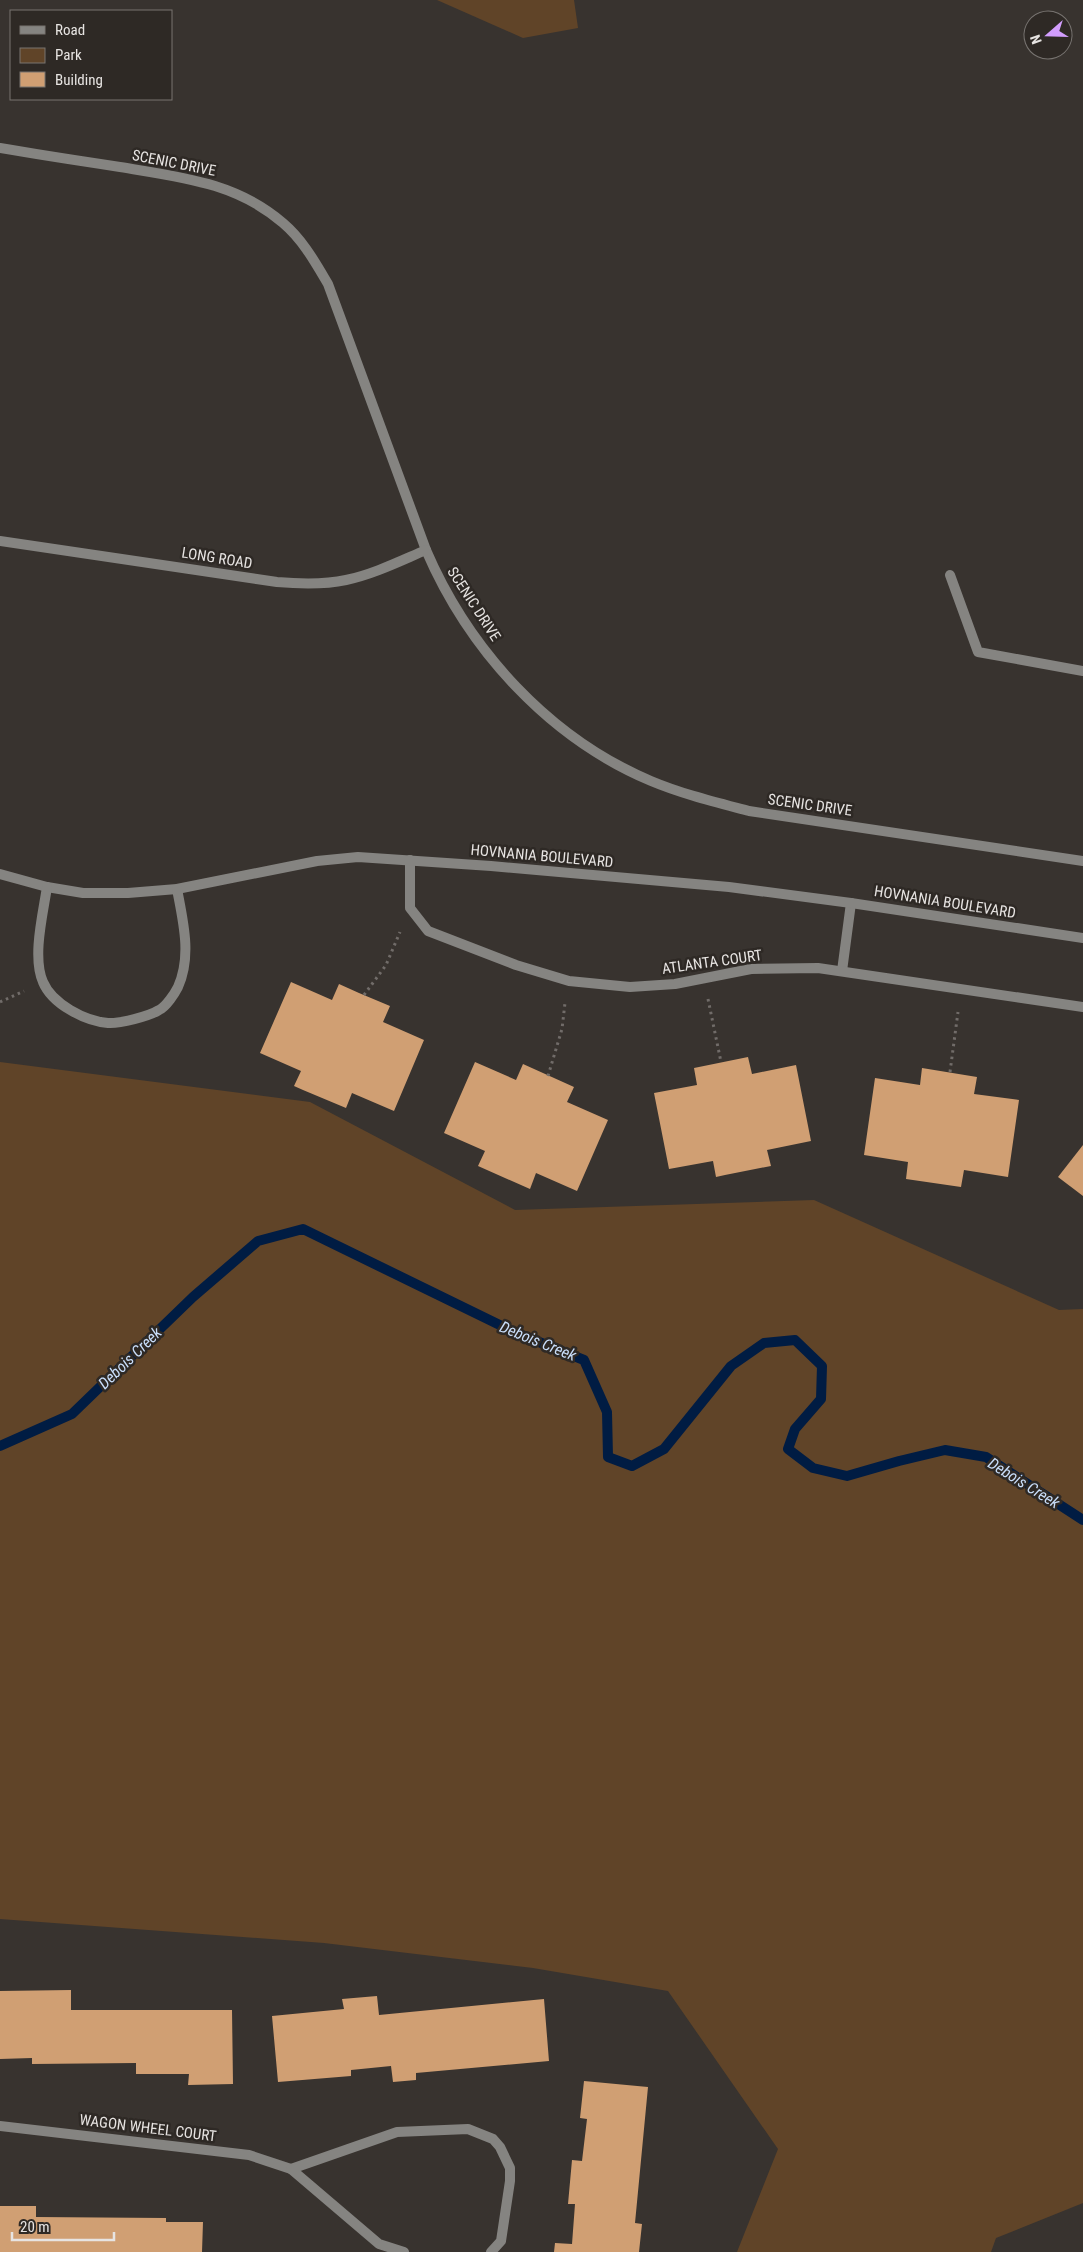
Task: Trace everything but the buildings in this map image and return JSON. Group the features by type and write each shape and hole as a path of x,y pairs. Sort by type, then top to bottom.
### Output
{"street":[{"name":"SCENIC DRIVE","path":"0,148 200,180 234,191 270,212 284,224 308,250 328,284 426,550 441,585 476,640 503,673 538,708 575,738 650,780 695,797 748,811 1083,861"},
{"name":"LONG ROAD","path":"0,541 277,582 311,584 346,580 368,574 426,550"},
{"path":"950,575 978,652 1083,671"},
{"name":"HOVNANIA BOULEVARD","path":"0,874 47,887 83,893 128,894 177,889 317,861 358,857 410,860 729,887 852,903 1083,938"},
{"path":"410,860 410,908"},
{"path":"47,887 38,948 42,982 54,999 74,1014 108,1024 143,1017 161,1010 178,988 186,963 184,932 177,889"},
{"path":"842,971 852,903"},
{"name":"ATLANTA COURT","path":"410,908 428,931 516,965 569,981 630,986 675,984 751,969 798,968 842,971 1083,1007"},
{"name":"WAGON WHEEL COURT","path":"0,2126 249,2155 291,2169 379,2244 404,2252"},
{"path":"291,2169 397,2132 468,2129 493,2139 500,2147 510,2168 510,2180 501,2241 491,2252"}],"path":[{"path":"364,995 386,965 410,908"},
{"path":"714,1025 721,1062"},
{"path":"548,1076 562,1029"},
{"path":"950,1072 955,1038"}],"green space":[{"path":"437,0 574,0 578,28 523,38"},
{"path":"0,1062 310,1102 515,1210 814,1200 1059,1310 1083,1309 1083,2203 996,2238 991,2252 737,2252 778,2149 668,1991 533,1968 324,1943 0,1919"}],"waterway":[{"name":"Debois Creek","path":"0,1446 72,1414 193,1297 258,1241 303,1229 514,1332 584,1360 607,1412 608,1457 632,1466 664,1449 731,1366 764,1343 795,1340 822,1366 821,1399 795,1429 788,1449 813,1468 847,1476 945,1450 986,1457 1083,1520"}]}
